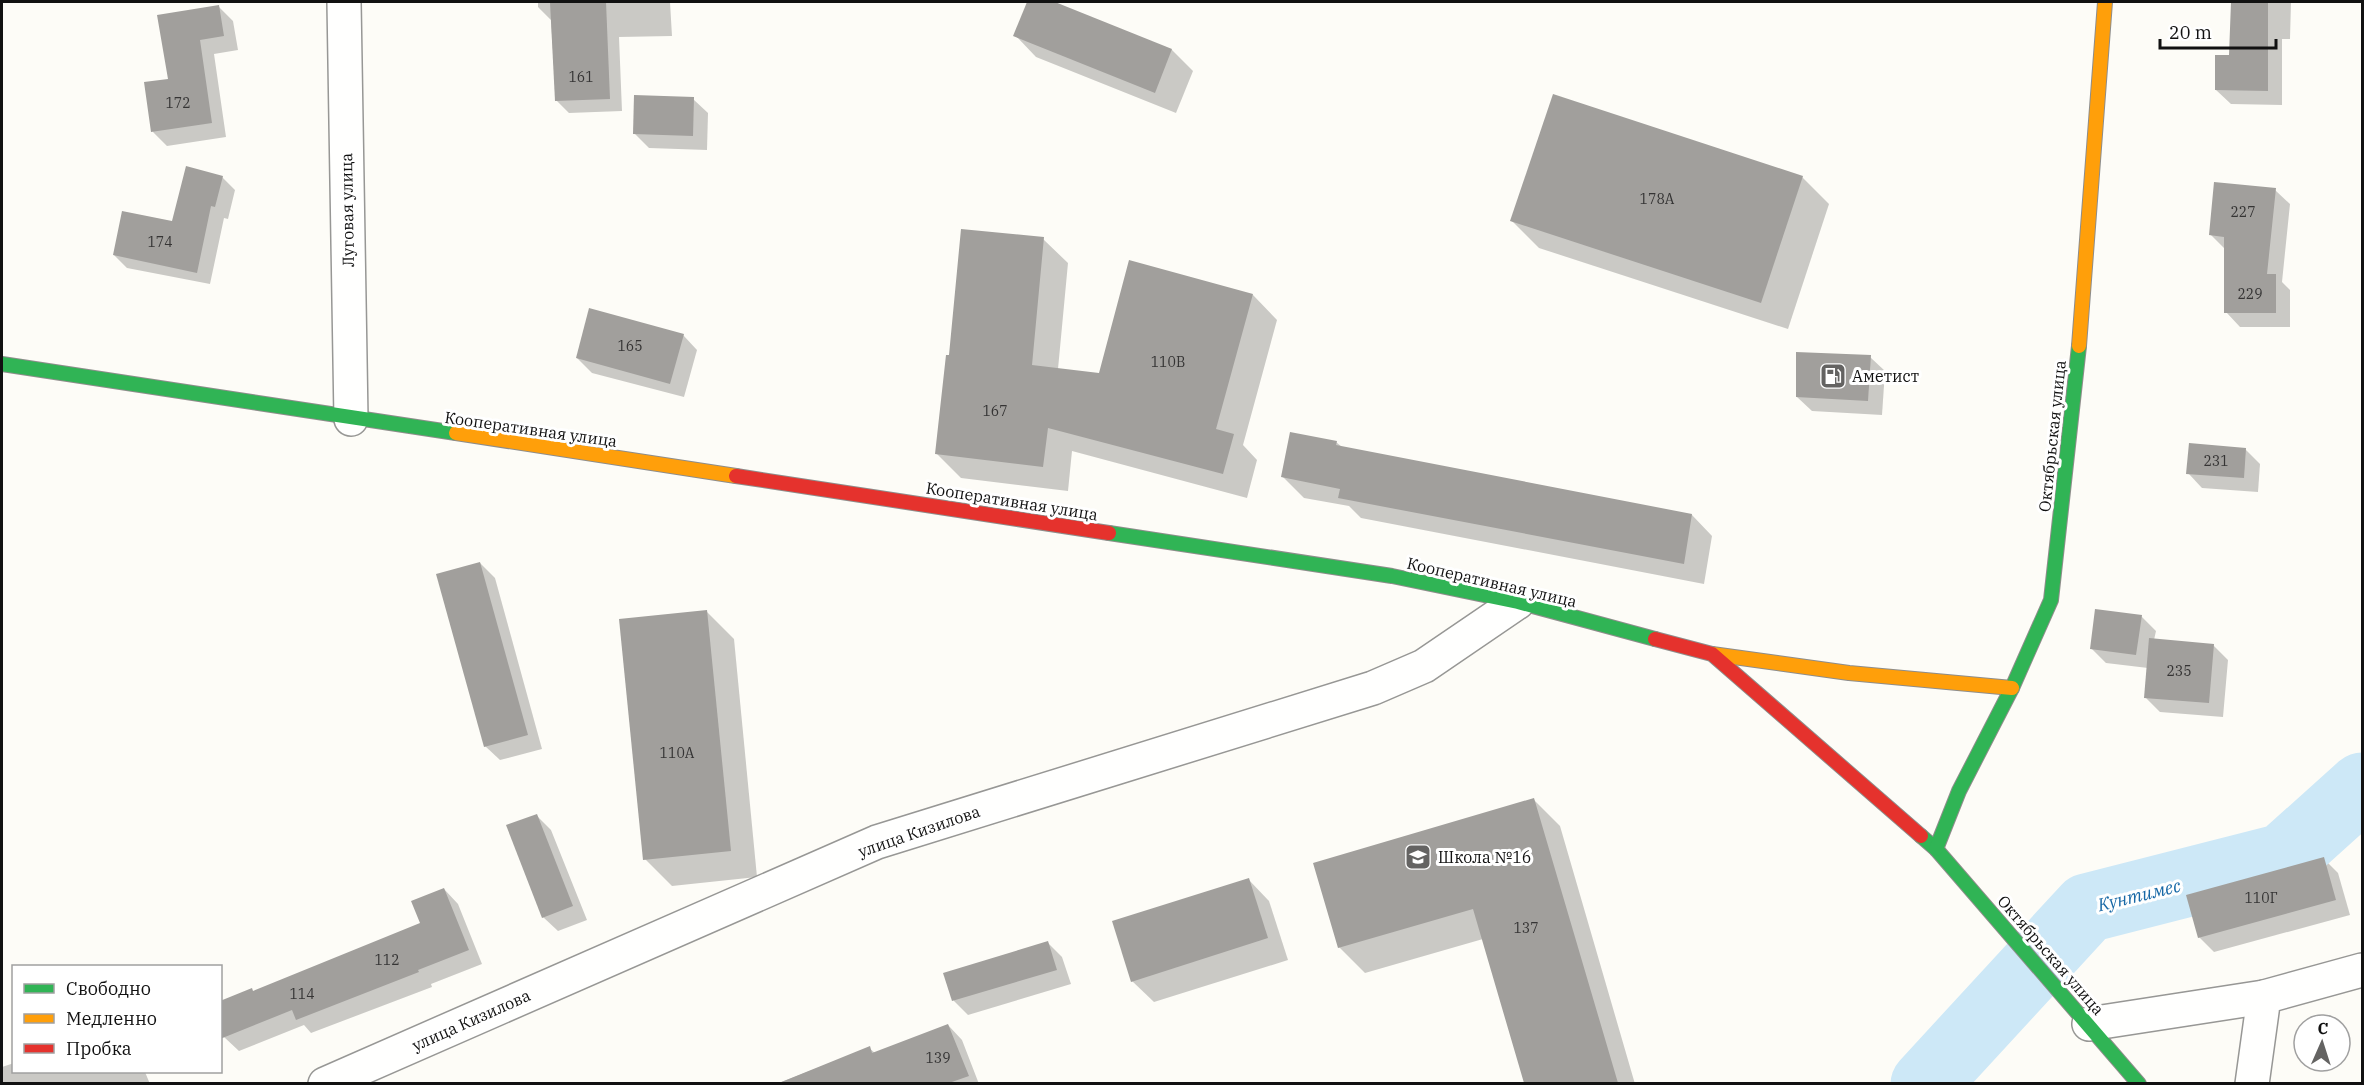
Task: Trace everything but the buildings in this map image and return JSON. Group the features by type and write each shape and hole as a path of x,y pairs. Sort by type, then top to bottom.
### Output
{"main road":[{"name":"Октябрьская улица","path":"1936,849 1959,791 2012,688 2050,600 2078,356 2105,2"},
{"name":"Кооперативная улица","path":"2,364 1392,576 1518,602 1712,654 1849,673 2012,688"},
{"name":"Октябрьская улица","path":"1712,654 1936,849 2139,1083"}],"street":[{"name":"Луговая улица","path":"344,2 351,419"},
{"name":"улица Кизилова","path":"325,1083 877,842 1373,688 1424,666 1518,602"},
{"path":"2089,1024 2264,997 2362,970"},
{"path":"2252,1083 2264,997"}],"waterway":[{"name":"Кунтимес","path":"1925,1084 2087,908 2283,858 2362,787"}],"traffic: fast":[{"path":"1936,849 1959,791 2012,688 2051,600 2079,346"},
{"path":"2,364 456,433"},
{"path":"1109,533 1392,576 1518,602 1655,639"},
{"path":"1921,836 1936,849 2139,1084"}],"traffic: slow":[{"path":"2079,346 2105,2"},
{"path":"456,433 736,476"},
{"path":"1712,654 1849,673 2012,688"}],"traffic: jam":[{"path":"736,476 1109,533"},
{"path":"1655,639 1712,654 1921,836"}],"place":[{"name":"Аметист","path":"1833,376"},
{"name":"Школа №16","path":"1418,857"}]}
